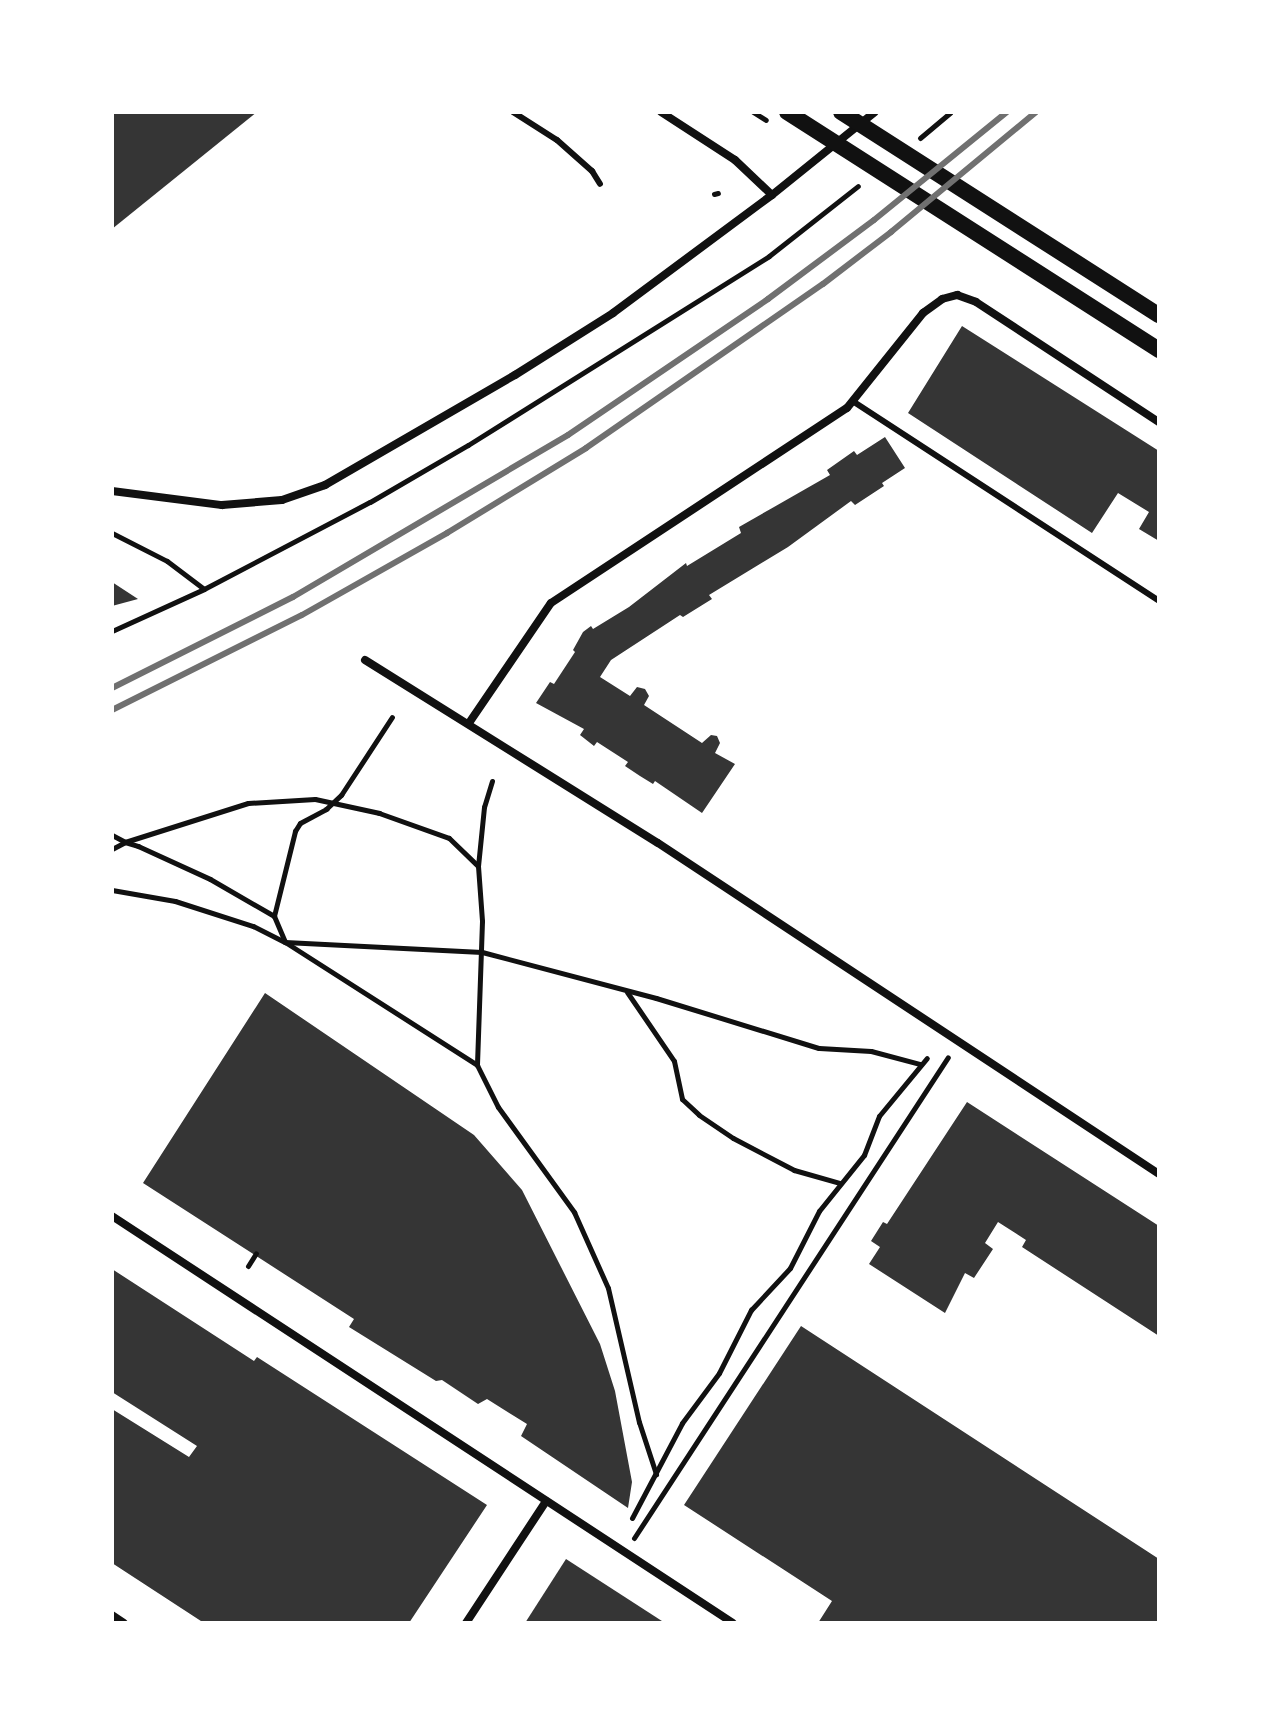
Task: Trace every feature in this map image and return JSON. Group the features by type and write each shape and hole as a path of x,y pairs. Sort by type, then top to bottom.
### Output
{"main road":[{"path":"787,112 1159,350"},
{"path":"841,112 1159,315"}],"street":[{"path":"661,112 735,160 772,195"},
{"path":"112,491 222,505 282,500 325,485 515,375 641,294 805,170 875,112"},
{"path":"469,723 551,603 854,402 923,313 942,299 957,295 976,302 1159,422"},
{"path":"365,660 658,843 1159,1174"},
{"path":"112,1216 733,1623"},
{"path":"466,1623 546,1501"},
{"path":"112,1615 124,1623"}],"lane":[{"path":"513,112 557,140 592,171 600,184"},
{"path":"854,402 1159,601"}],"path":[{"path":"943,119 950,112"},
{"path":"112,631 204,589 370,502 468,445 643,337 842,198"},
{"path":"112,533 167,561 204,589"},
{"path":"285,942 274,916 295,831 300,823 332,803 353,778 392,717"},
{"path":"492,781 484,807 478,866 482,952 477,1065 498,1107 574,1212 608,1288 639,1422 656,1474"},
{"path":"112,849 125,842 248,803 315,799 379,813 449,838 478,866"},
{"path":"112,835 210,879 274,916"},
{"path":"112,890 214,912 285,942 477,1065"},
{"path":"285,942 482,952 819,1048 871,1051 920,1064"},
{"path":"626,991 674,1061 682,1099 699,1115 733,1138 794,1170 840,1183"},
{"path":"625,1553 957,1043"},
{"path":"632,1518 682,1423 719,1373 751,1310 790,1268 819,1211 864,1155 879,1116 927,1058"},
{"path":"248,1266 256,1253"}],"building":[{"path":"112,112 257,112 112,229"},
{"path":"962,326 1159,451 1159,541 1139,529 1149,512 1118,493 1092,533 908,413"},
{"path":"885,437 905,468 882,483 884,486 855,505 851,501 788,547 709,595 712,599 683,617 680,615 611,660 600,677 630,696 637,687 645,689 649,696 644,705 702,743 711,735 717,736 720,743 715,753 735,764 702,813 655,781 653,784 625,766 628,762 597,742 594,746 580,735 584,729 536,703 550,682 554,684 575,652 573,650 583,632 629,607 686,563 687,566 741,533 739,527 830,475 827,470 854,451 857,455"},
{"path":"112,582 138,599 112,606"},
{"path":"265,993 474,1135 522,1190 600,1344 615,1391 632,1482 628,1508 521,1436 527,1424 487,1399 478,1404 349,1327 354,1319 143,1183"},
{"path":"967,1102 1159,1226 1159,1336 1022,1247 1026,1240 998,1222 985,1243 993,1249 974,1278 965,1273 945,1313 869,1264 880,1247 871,1241 883,1222 887,1224"},
{"path":"112,1269 254,1361 257,1357 487,1505 409,1623 204,1623 112,1563 112,1409 189,1457 197,1446 112,1392"},
{"path":"801,1326 1159,1559 1159,1623 818,1623 832,1601 684,1505"},
{"path":"566,1559 665,1623 525,1623"}],"railway":[{"path":"112,688 293,597 568,435 768,299 874,220 1007,112"},
{"path":"112,710 302,615 447,533 586,448 823,284 1036,112"}]}
